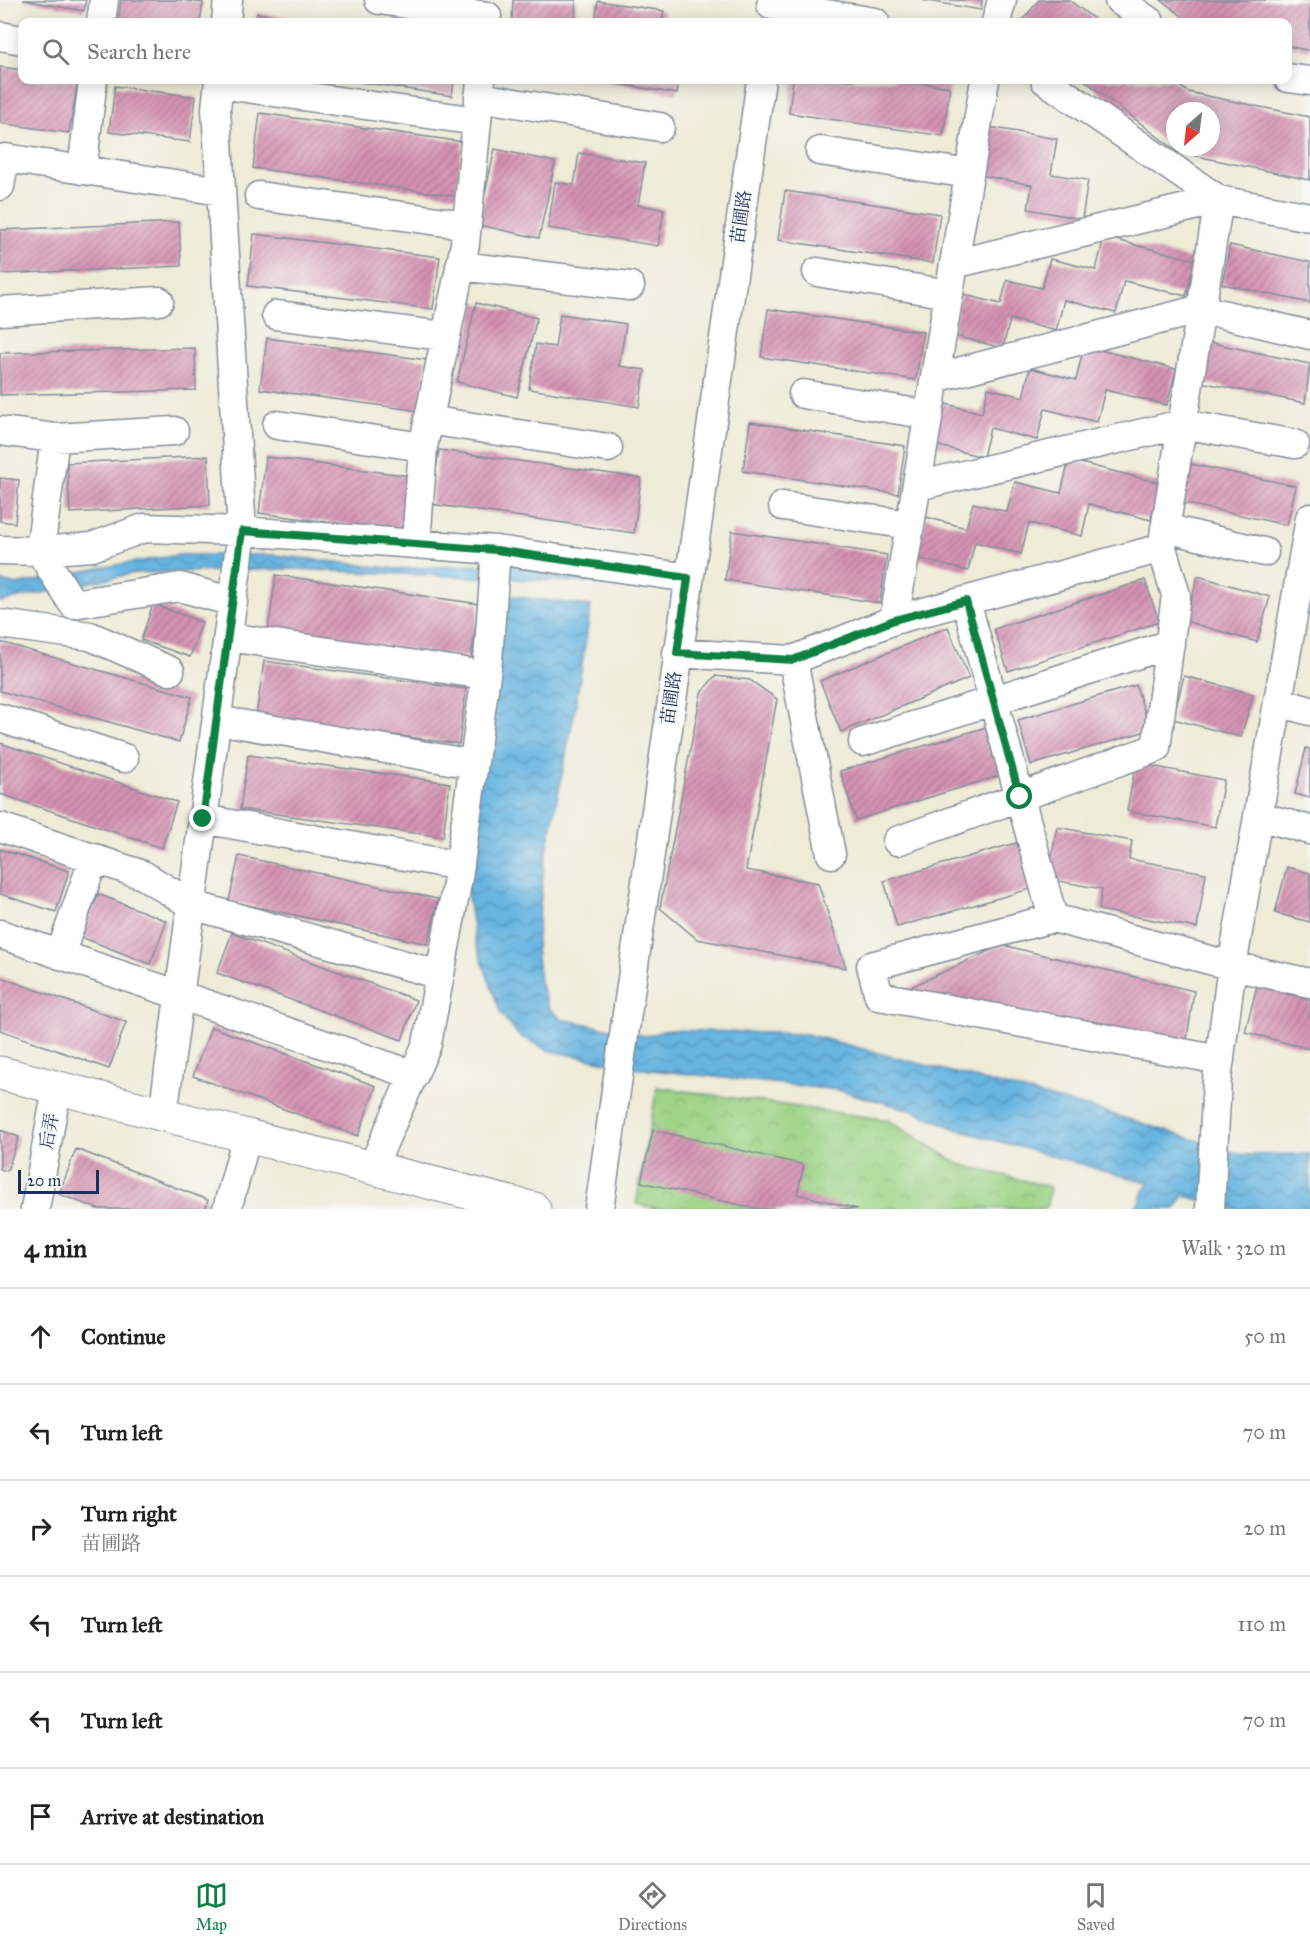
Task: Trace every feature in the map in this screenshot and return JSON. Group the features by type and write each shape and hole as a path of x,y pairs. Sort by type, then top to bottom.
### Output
{"main road":[{"path":"0,1073 534,1209"}],"street":[{"path":"102,18 104,0"},
{"path":"226,18 228,0"},
{"path":"379,0 487,13"},
{"path":"997,18 1002,0"},
{"path":"1119,0 1144,18"},
{"path":"771,9 843,18"},
{"path":"0,36 18,39"},
{"path":"1292,79 1310,81"},
{"path":"82,170 93,84"},
{"path":"164,1115 242,531 216,109 219,84"},
{"path":"250,84 479,99 660,127"},
{"name":"苗圃路","path":"599,1209 759,84"},
{"path":"894,620 984,84"},
{"path":"1051,84 1219,200 1310,217"},
{"path":"416,544 425,434 467,225 479,99"},
{"path":"820,152 969,174"},
{"path":"0,186 3,157 221,191"},
{"path":"259,196 467,225"},
{"path":"954,264 1219,200"},
{"path":"897,841 1156,748 1176,595 1164,538 1219,200"},
{"path":"460,266 630,286"},
{"path":"817,272 949,294"},
{"path":"0,311 159,301"},
{"path":"935,378 1201,309 1310,335"},
{"path":"276,315 444,336"},
{"path":"803,394 929,415"},
{"path":"917,486 1182,424 1296,444"},
{"path":"277,425 608,448"},
{"path":"0,432 55,438 174,431"},
{"path":"55,438 40,551 73,604 180,587 233,602"},
{"path":"783,506 910,525"},
{"path":"1210,1209 1220,1060 1232,966 1307,550 1310,518"},
{"path":"0,550 40,551 92,547 144,528 242,531 496,550 688,578"},
{"path":"677,653 793,660 894,620 966,601 1164,538 1264,552"},
{"path":"372,1168 427,1044 459,866 474,764 486,675 496,550"},
{"path":"966,601 1053,918"},
{"path":"0,624 90,636 170,671"},
{"path":"228,637 486,675"},
{"path":"863,742 1170,644"},
{"path":"793,660 831,854"},
{"path":"1278,702 1310,711"},
{"path":"0,718 124,758"},
{"path":"217,720 474,764"},
{"path":"1258,816 1310,830"},
{"path":"203,819 459,866"},
{"path":"0,827 143,874 192,905 440,975"},
{"path":"60,955 94,858"},
{"path":"1220,1060 879,996 871,966 1053,918 1232,966 1310,984"},
{"path":"0,934 179,997 414,1075"},
{"name":"后弄","path":"35,1209 57,1088"},
{"path":"226,1209 247,1136"}],"green space":[{"path":"657,1087 888,1120 959,1164 1050,1187 1046,1209 657,1209 636,1204"}],"water":[{"path":"179,555 274,555 397,569 619,558 599,583 294,569 135,573 0,602 0,581 16,585"},
{"path":"496,594 591,606 575,709 544,865 536,948 540,982 548,1007 561,1019 646,1036 667,1030 806,1034 1109,1113 1244,1155 1310,1154 1310,1209 1225,1209 1184,1195 1175,1209 1135,1209 1148,1183 962,1131 911,1110 838,1090 642,1069 547,1050 518,1035 501,1014 475,941 462,858"}],"building":[{"path":"23,0 86,0 84,11"},
{"path":"121,0 181,0 203,3 201,18 119,18"},
{"path":"513,0 576,0 575,18 512,18"},
{"path":"921,0 982,0 981,10"},
{"path":"1039,0 1069,0 1093,18 1024,18"},
{"path":"1161,0 1310,0 1310,51 1292,47 1292,18 1185,18"},
{"path":"598,1 664,11 663,18 596,18"},
{"path":"257,13 294,18 256,18"},
{"path":"0,67 18,69 18,84 77,84 69,133 0,123"},
{"path":"373,84 454,84 452,96"},
{"path":"619,84 678,84 677,94"},
{"path":"793,84 928,84 950,87 943,136 789,113"},
{"path":"1089,84 1177,84 1188,92 1310,117 1310,180 1197,156 1220,156 1220,102 1166,102 1166,143"},
{"path":"115,86 196,97 190,142 109,132"},
{"path":"260,113 463,142 456,196 253,168"},
{"path":"989,127 1057,139 1051,174 1088,180 1082,219 1028,209 1032,185 980,175"},
{"path":"495,149 555,162 539,238 478,225"},
{"path":"579,153 645,163 638,205 664,209 658,246 548,228 555,182 574,185"},
{"path":"785,191 940,214 933,263 778,240"},
{"path":"179,222 181,266 1,274 0,230"},
{"path":"254,234 440,257 433,309 248,286"},
{"path":"1104,237 1195,260 1186,296 1124,281 1116,313 1064,300 1056,331 1010,319 1003,348 951,335 961,294 1001,304 1007,280 1042,288 1050,259 1096,270"},
{"path":"1230,245 1310,262 1310,303 1222,284"},
{"path":"476,303 537,318 517,397 457,382"},
{"path":"768,309 923,332 916,380 761,357"},
{"path":"560,314 626,324 619,366 645,370 639,407 529,389 536,344 555,347"},
{"path":"267,338 427,360 420,411 260,389"},
{"path":"1208,342 1310,364 1305,403 1200,382"},
{"path":"1084,346 1176,369 1167,405 1105,390 1097,422 1045,409 1037,440 990,428 983,457 931,444 942,403 982,413 988,388 1023,397 1030,368 1076,380"},
{"path":"195,348 196,390 0,395 0,353"},
{"path":"750,422 905,446 898,494 743,471"},
{"path":"439,450 641,478 634,533 431,504"},
{"path":"208,456 210,505 70,513 67,463"},
{"path":"266,457 410,476 403,532 259,513"},
{"path":"1069,460 1160,483 1151,520 1089,504 1082,536 1029,523 1021,554 975,542 968,571 916,558 926,517 966,528 973,503 1007,512 1015,482 1061,493"},
{"path":"1191,464 1296,486 1287,525 1183,503"},
{"path":"0,478 19,480 15,523 0,521"},
{"path":"732,531 887,555 880,603 725,580"},
{"path":"276,575 479,604 471,658 268,630"},
{"path":"1198,576 1270,597 1257,642 1185,621"},
{"path":"1145,580 1159,622 1008,671 994,629"},
{"path":"153,604 202,622 190,657 141,640"},
{"path":"948,627 969,678 841,732 820,681"},
{"path":"0,642 192,697 179,742 0,691"},
{"path":"264,661 466,689 459,744 256,716"},
{"path":"715,676 750,680 777,699 746,870 818,883 846,968 697,939 660,908 701,693"},
{"path":"1184,676 1253,694 1241,737 1173,719"},
{"path":"1136,685 1150,730 1031,765 1018,720"},
{"path":"990,726 1005,774 856,820 840,771"},
{"path":"0,743 177,802 162,848 0,794"},
{"path":"1306,748 1310,749 1310,798 1295,794"},
{"path":"248,755 450,783 443,837 240,809"},
{"path":"1136,763 1224,780 1215,827 1127,811"},
{"path":"1057,827 1132,841 1129,859 1206,873 1197,928 1099,910 1102,889 1048,879"},
{"path":"1023,841 1037,887 897,927 884,881"},
{"path":"0,849 69,871 56,912 0,894"},
{"path":"239,856 438,899 428,944 229,901"},
{"path":"1287,867 1310,873 1310,922 1275,913"},
{"path":"98,894 167,921 150,964 81,937"},
{"path":"232,933 416,1000 402,1040 217,973"},
{"path":"1002,945 1194,991 1185,1053 895,994"},
{"path":"0,977 126,1022 109,1069 0,1030"},
{"path":"1257,986 1310,1000 1310,1049 1245,1032"},
{"path":"211,1027 376,1086 358,1136 193,1076"},
{"path":"0,1130 19,1137 7,1171 0,1169"},
{"path":"653,1130 804,1165 797,1194 858,1209 757,1209 641,1182"},
{"path":"76,1149 208,1200 205,1209 98,1209 59,1194"}],"route":[{"path":"203,819 242,531 496,550 688,578 677,653 793,660 894,620 966,601 1020,797"}]}
